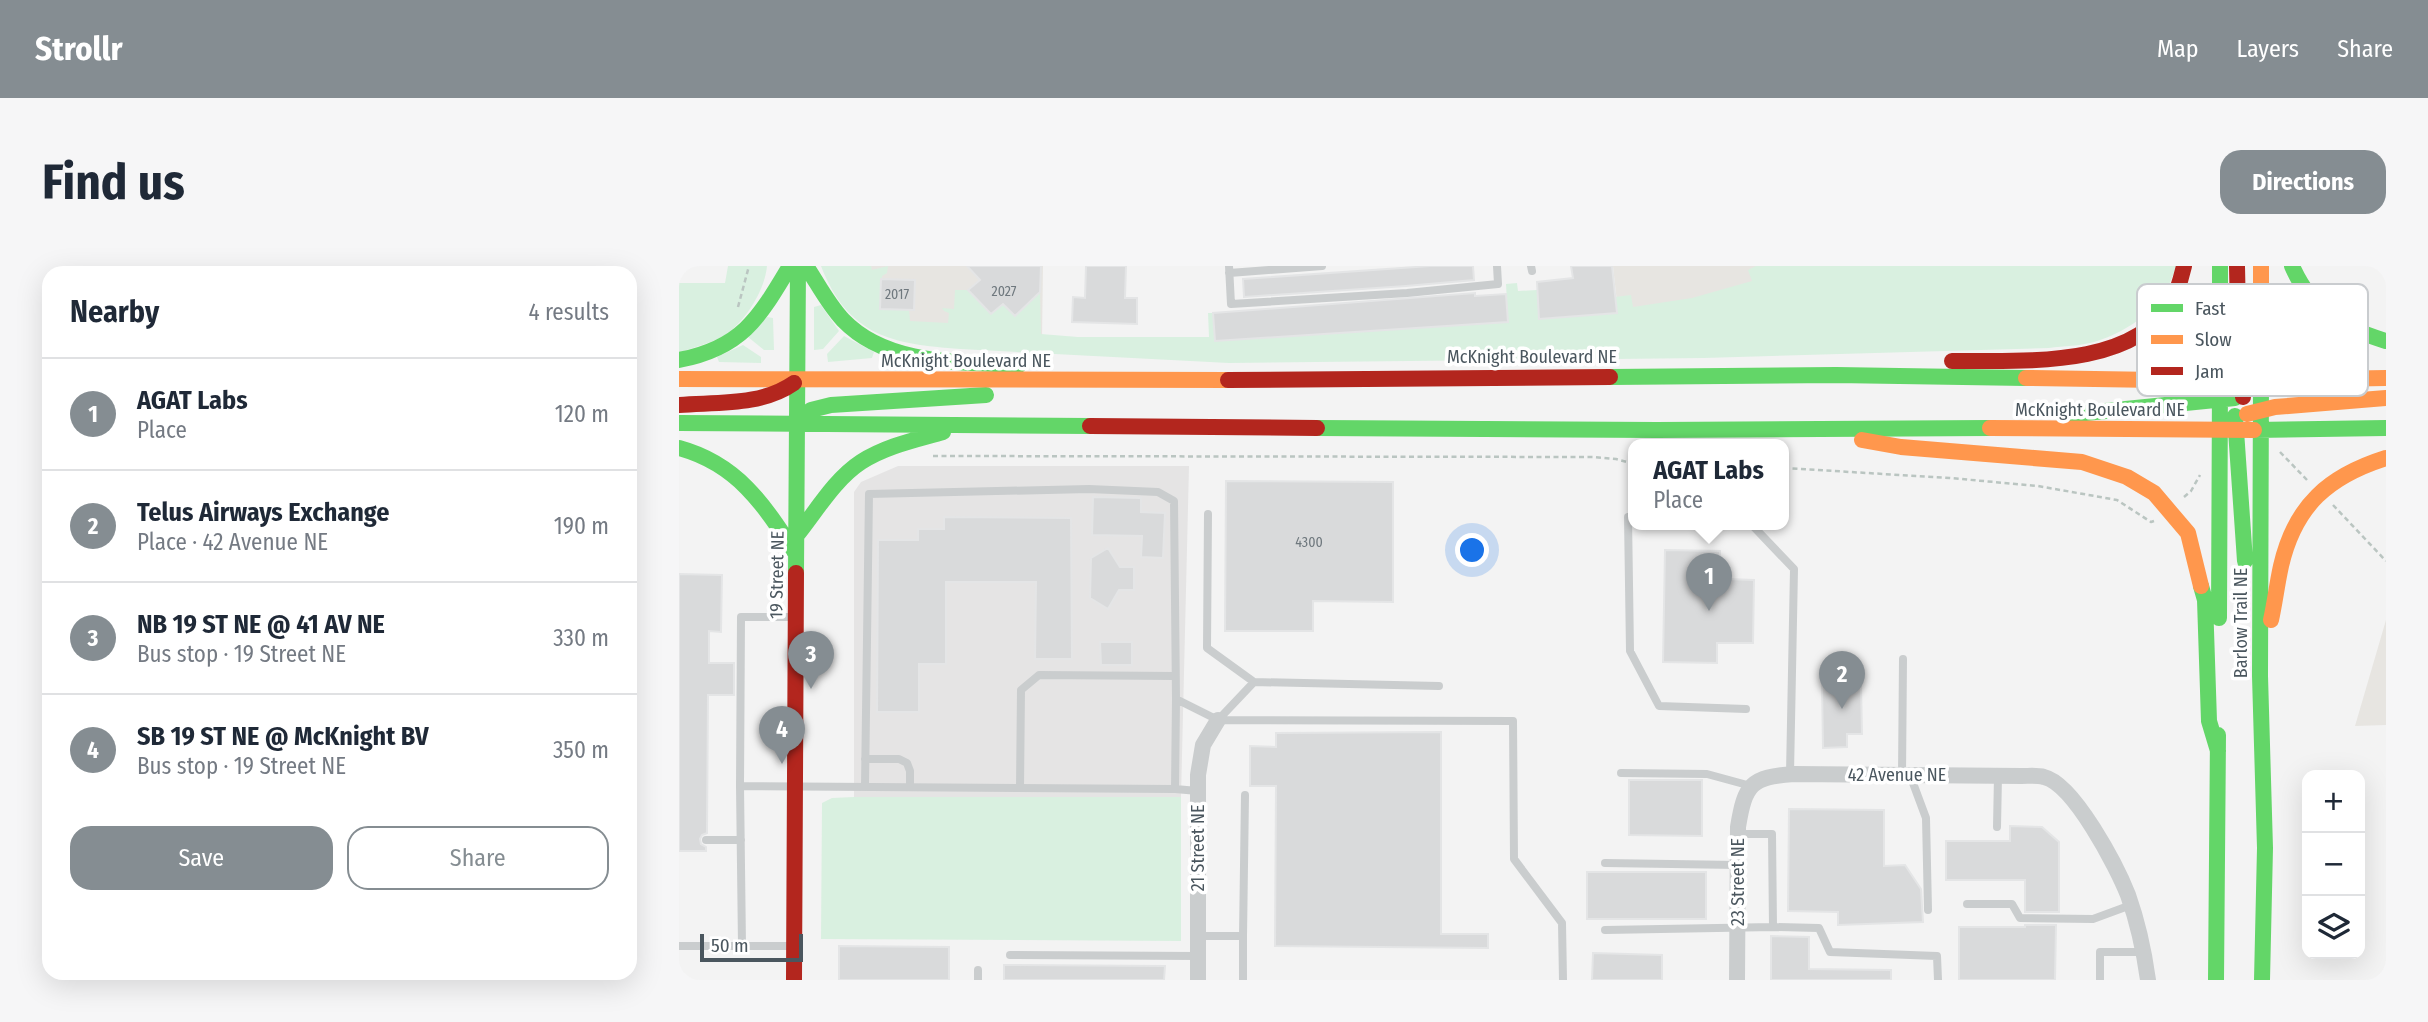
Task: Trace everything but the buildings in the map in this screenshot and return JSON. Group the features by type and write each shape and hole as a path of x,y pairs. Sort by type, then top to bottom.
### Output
{"main road":[{"path":"679,360 720,348 740,337 764,309 790,266"},
{"name":"19 Street NE","path":"795,980 798,266"},
{"path":"806,266 838,316 848,326 885,348 908,355 955,361 1066,369 1138,379"},
{"path":"2177,284 2184,266"},
{"name":"Barlow Trail NE","path":"2220,266 2220,284"},
{"path":"2237,266 2237,284"},
{"path":"2261,266 2261,284"},
{"path":"2292,266 2300,284"},
{"path":"1836,375 1940,361 2060,358 2111,348 2137,335"},
{"path":"2368,336 2386,341"},
{"name":"McKnight Boulevard NE","path":"679,379 1069,380 1836,375 2137,380"},
{"path":"2368,378 2386,378"},
{"path":"679,405 762,398 783,392 797,380"},
{"path":"797,423 811,411 831,405 1002,394 1069,380"},
{"path":"1929,428 2216,396"},
{"name":"Barlow Trail NE","path":"2216,980 2220,430 2233,396"},
{"path":"2235,396 2245,418 2249,622 2260,676"},
{"path":"2245,418 2254,396"},
{"path":"2220,430 2275,407 2386,398"},
{"path":"2245,418 2261,430 2386,428"},
{"name":"McKnight Boulevard NE","path":"679,423 2220,430"},
{"path":"797,535 860,462 903,443 974,424"},
{"path":"1813,430 1901,447 2082,462 2126,477 2154,493 2188,533 2205,600 2209,721 2218,751"},
{"name":"Barlow Trail NE","path":"2261,430 2260,676 2265,848 2262,980"},
{"path":"679,448 709,457 742,481 764,505 796,554"},
{"path":"2260,676 2283,558 2300,517 2334,478 2359,465 2386,458"}],"street":[{"name":"21 Street NE","path":"1198,980 1198,775 1203,745 1218,720"},
{"name":"42 Avenue NE","path":"1751,786 1768,776 1790,775 2045,777 2066,792 2083,813 2113,863 2131,905"},
{"name":"23 Street NE","path":"1737,980 1738,834 1742,803 1751,786"},
{"path":"2131,905 2144,951 2148,980"}],"lane":[{"path":"1322,266 1229,269 1231,304 1407,293 1498,284 1497,266"},
{"path":"865,786 869,494 1089,489 1159,492 1174,501 1175,789"},
{"path":"1208,513 1207,648 1254,682 1439,686"},
{"path":"1628,530 1630,651 1659,706 1746,709"},
{"path":"1757,530 1794,569 1790,775"},
{"path":"741,946 741,617 796,618"},
{"path":"1903,659 1906,775 1926,818 1928,910"},
{"path":"1020,788 1021,690 1039,675 1175,676"},
{"path":"1218,720 1254,682"},
{"path":"1176,699 1218,720 1513,721 1514,859 1562,923 1563,980"},
{"path":"865,760 899,760 907,763 910,771 909,787"},
{"path":"1621,773 1707,774 1751,786"},
{"path":"1997,827 1998,776"},
{"path":"740,786 1198,791"},
{"path":"1243,980 1245,794"},
{"path":"1738,834 1772,834 1773,927"},
{"path":"706,840 741,840"},
{"path":"1605,863 1738,865"},
{"path":"1967,904 2012,904 2019,918 2081,919 2093,919 2131,905"},
{"path":"1605,930 1738,926 1819,928 1830,952 1937,956 1938,980"},
{"path":"1198,936 1243,936"},
{"path":"679,946 795,946"},
{"path":"2100,980 2100,952 2144,951"},
{"path":"1010,955 1198,956"},
{"path":"978,970 978,980"}],"path":[{"path":"738,311 750,266"},
{"path":"2275,447 2314,486"},
{"path":"930,456 1594,457 1628,462"},
{"path":"1789,468 2038,486 2117,500 2151,522 2155,521"},
{"path":"2176,504 2191,491 2201,469"},
{"path":"2328,500 2386,561"}],"shaded area":[{"path":"852,266 1043,266 1042,339 898,328 852,300"},
{"path":"1613,266 1811,266 1619,321"},
{"path":"898,466 1189,466 1181,797 854,797 854,492 861,482"},
{"path":"2386,620 2386,725 2355,726"}],"green space":[{"path":"728,266 767,266 753,305 725,335 679,353 679,283 725,283"},
{"path":"821,266 871,266 872,270 888,266 887,273 882,276 880,309 909,310 910,321 948,323 949,313 942,308 954,309 955,290 968,290 991,314 1003,304 1015,316 1040,292 1041,334 1078,337 1209,337 1208,313 1213,313 1216,341 1508,322 1506,284 1517,283 1518,291 1537,290 1539,319 1616,313 1615,297 1631,295 1633,307 1692,298 1752,281 1748,270 1756,266 2176,266 2169,284 2137,284 2137,321 2121,331 2089,343 2049,348 1704,358 1229,363 960,349 913,344 875,332 859,322 845,308"},
{"path":"821,305 839,331 823,349 814,350 814,307"},
{"path":"767,317 773,318 774,350 764,350 748,337"},
{"path":"844,336 874,352 872,358 828,362 827,354"},
{"path":"743,345 761,357 761,363 719,362 717,357"},
{"path":"1181,797 1181,941 821,939 822,803 832,798"}],"traffic: fast":[{"path":"679,360 719,348 747,328 790,266"},
{"path":"796,573 798,266"},
{"path":"806,266 843,320 861,335 881,346 926,359 1019,365"},
{"path":"2220,266 2220,284"},
{"path":"2292,266 2301,284"},
{"path":"2368,335 2386,341"},
{"path":"1610,377 1836,375 2026,378"},
{"path":"800,420 811,410 831,405 986,395"},
{"path":"2219,618 2220,396"},
{"path":"2261,396 2260,676 2265,848 2262,980"},
{"path":"2066,415 2235,398"},
{"path":"2235,416 2245,561"},
{"path":"679,423 1090,426"},
{"path":"1317,428 1990,428"},
{"path":"2254,430 2386,428"},
{"path":"797,535 835,486 861,462 891,448 943,432"},
{"path":"679,448 718,464 734,476 773,519 796,554"},
{"path":"2201,586 2205,600 2209,721 2218,751"},
{"path":"2216,980 2218,735"}],"traffic: slow":[{"path":"2261,266 2261,284"},
{"path":"2026,378 2137,380"},
{"path":"2368,378 2386,378"},
{"path":"679,379 1228,380"},
{"path":"2247,414 2275,407 2386,398"},
{"path":"1990,428 2254,430"},
{"path":"1862,440 1901,447 2082,462 2127,477 2154,493 2188,533 2201,586"},
{"path":"2271,620 2287,545 2305,510 2331,484 2366,465 2386,458"}],"traffic: jam":[{"path":"2179,284 2184,266"},
{"path":"2237,266 2237,284"},
{"path":"1952,361 2072,357 2102,350 2137,335"},
{"path":"1228,380 1610,377"},
{"path":"679,405 753,399 768,396 794,383"},
{"path":"1090,426 1317,428"},
{"path":"794,980 796,573"}],"place":[{"name":"AGAT Labs","path":"1709,611"},
{"name":"NB 19 ST NE @ 41 AV NE","path":"811,689"},
{"name":"Telus Airways Exchange","path":"1842,709"},
{"name":"SB 19 ST NE @ McKnight BV","path":"782,764"}]}
